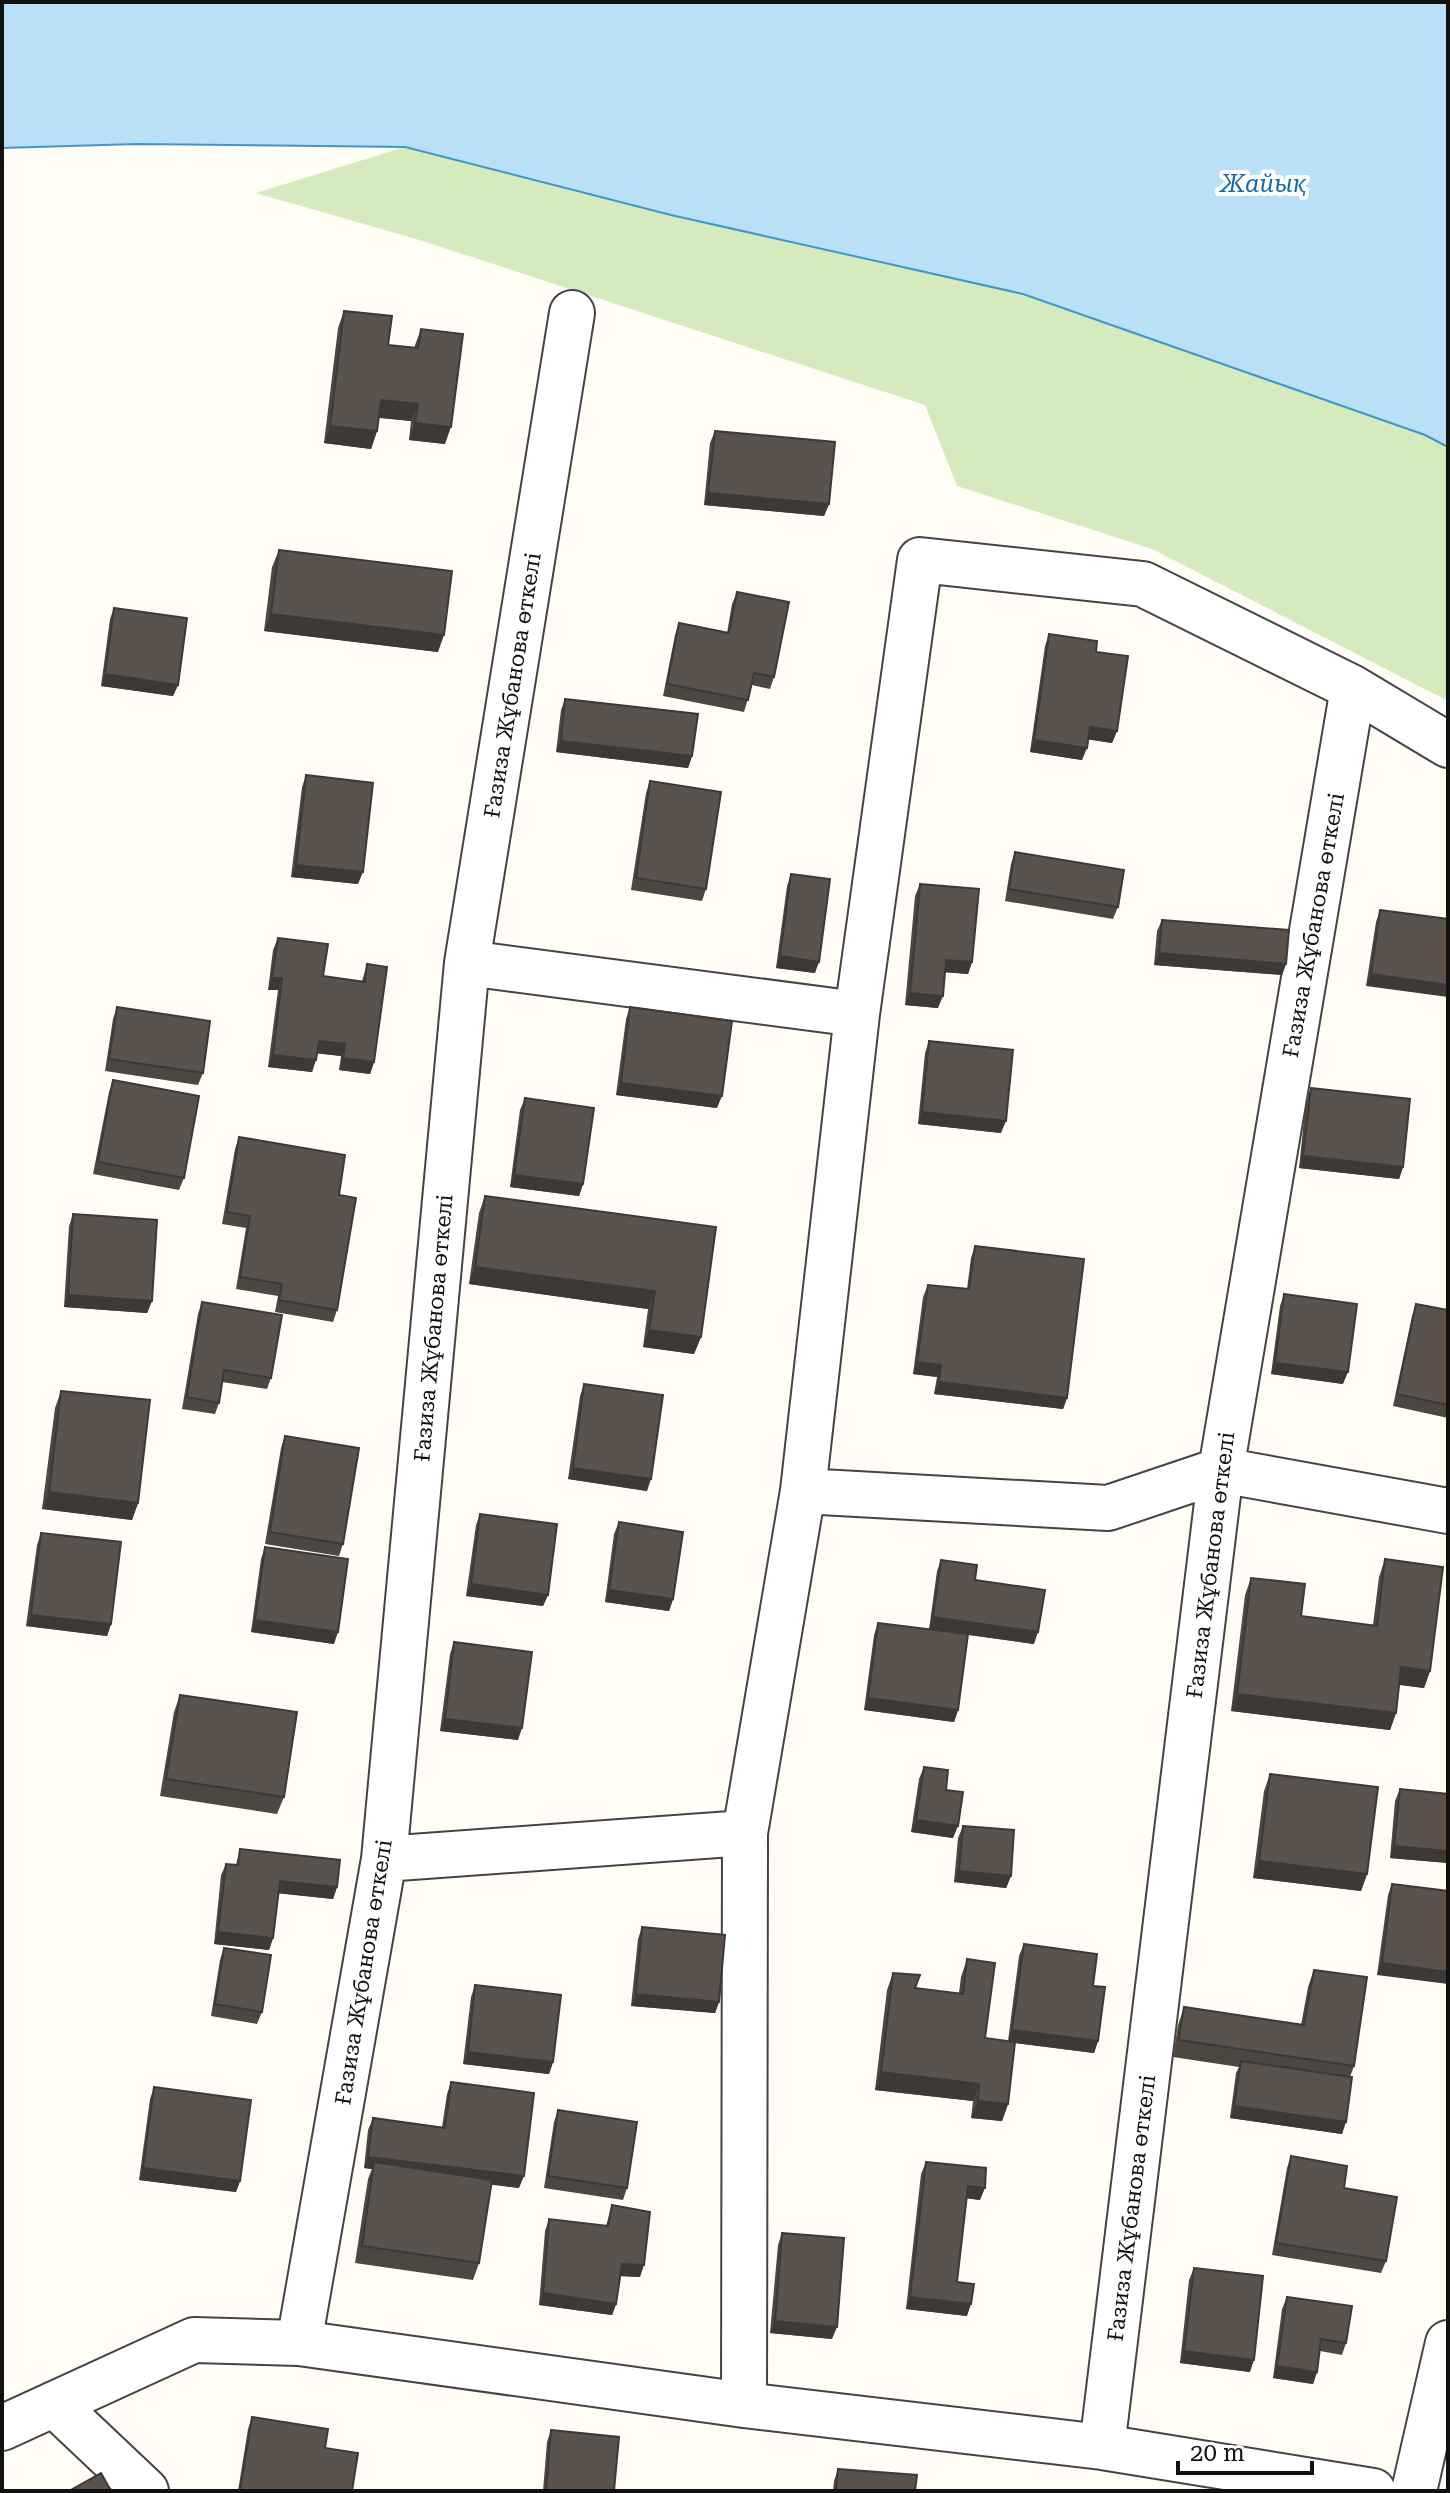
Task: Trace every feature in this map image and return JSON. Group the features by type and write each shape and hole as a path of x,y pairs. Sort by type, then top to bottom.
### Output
{"street":[{"name":"Ғазиза Жұбанова өткелі","path":"299,2343 384,1859 467,963 572,313"},
{"path":"744,2405 745,1833 803,1491 857,1014 920,560 1143,584 1353,688 1448,745"},
{"name":"Ғазиза Жұбанова өткелі","path":"1102,2447 1221,1470 1353,688"},
{"path":"467,963 857,1014"},
{"path":"803,1491 1108,1508 1221,1470 1448,1511"},
{"path":"384,1859 745,1833"},
{"path":"2,2428 194,2340 299,2343 744,2405 1102,2447 1373,2491"},
{"path":"1428,2472 1448,2343"},
{"path":"54,2404 146,2491"}],"green space":[{"path":"405,147 671,215 1023,294 1425,435 1448,447 1448,701 1152,549 957,486 925,405 423,241 256,193"}],"water":[{"name":"Жайық","path":"2,2 1448,2 1448,447 1425,435 1023,294 671,215 405,147 137,144 2,148"}],"building":[{"path":"344,311 392,316 388,345 418,348 421,329 463,334 451,427 415,423 418,404 381,400 377,431 330,426"},
{"path":"715,431 835,442 829,504 708,493"},
{"path":"279,550 452,571 444,635 271,614"},
{"path":"737,592 789,602 774,677 754,673 748,700 667,684 679,623 729,633"},
{"path":"114,608 187,618 178,685 105,674"},
{"path":"1049,634 1097,641 1096,652 1128,656 1117,731 1090,727 1087,748 1034,740"},
{"path":"565,699 698,714 692,756 561,741"},
{"path":"306,775 373,783 363,872 296,865"},
{"path":"650,781 721,792 706,889 636,878"},
{"path":"1015,852 1124,870 1118,907 1009,889"},
{"path":"791,874 830,879 819,962 780,956"},
{"path":"920,884 979,889 972,962 946,960 943,996 910,993"},
{"path":"1380,910 1448,919 1448,985 1371,974"},
{"path":"1162,920 1289,930 1286,964 1159,953"},
{"path":"278,938 328,944 323,976 365,982 367,964 387,967 374,1062 343,1058 345,1044 319,1041 316,1060 273,1055 282,978 272,978"},
{"path":"117,1007 210,1021 203,1073 109,1059"},
{"path":"630,1007 732,1021 722,1096 621,1083"},
{"path":"929,1041 1013,1050 1006,1121 922,1112"},
{"path":"113,1080 199,1096 184,1178 98,1162"},
{"path":"1311,1088 1410,1099 1403,1167 1303,1156"},
{"path":"525,1098 594,1108 583,1184 514,1175"},
{"path":"239,1137 345,1155 339,1195 356,1198 337,1310 279,1300 282,1284 240,1277 250,1216 227,1212"},
{"path":"485,1196 716,1227 701,1337 649,1330 655,1291 475,1267"},
{"path":"73,1214 157,1220 152,1301 68,1295"},
{"path":"975,1246 1084,1259 1067,1398 939,1382 941,1365 917,1362 928,1285 969,1289"},
{"path":"1284,1294 1357,1304 1348,1372 1275,1363"},
{"path":"202,1302 282,1315 271,1378 224,1370 219,1403 187,1397"},
{"path":"1416,1304 1448,1310 1448,1405 1397,1394"},
{"path":"584,1384 663,1395 651,1479 573,1468"},
{"path":"61,1391 150,1400 138,1503 49,1492"},
{"path":"285,1436 359,1448 343,1544 270,1532"},
{"path":"480,1514 557,1524 548,1595 471,1584"},
{"path":"619,1522 683,1532 673,1599 609,1590"},
{"path":"41,1533 121,1542 111,1624 31,1615"},
{"path":"265,1547 348,1559 338,1632 255,1620"},
{"path":"1385,1559 1443,1567 1430,1671 1401,1667 1396,1713 1237,1694 1251,1578 1305,1584 1301,1616 1377,1626"},
{"path":"941,1560 977,1565 975,1580 1045,1590 1038,1632 933,1617"},
{"path":"878,1623 968,1634 958,1710 868,1698"},
{"path":"454,1642 532,1652 522,1728 445,1719"},
{"path":"180,1695 297,1712 284,1797 166,1779"},
{"path":"924,1767 948,1770 946,1790 963,1792 958,1826 916,1820"},
{"path":"1270,1774 1378,1787 1367,1874 1259,1861"},
{"path":"1400,1789 1448,1794 1448,1851 1394,1846"},
{"path":"963,1826 1014,1830 1011,1876 959,1871"},
{"path":"240,1849 340,1860 337,1887 280,1881 273,1938 218,1932 226,1864 238,1865"},
{"path":"1392,1884 1448,1891 1448,1972 1382,1963"},
{"path":"642,1927 725,1935 719,2002 636,1994"},
{"path":"1024,1944 1097,1954 1093,1986 1105,1987 1098,2041 1012,2030"},
{"path":"224,1948 271,1955 262,2012 215,2004"},
{"path":"967,1959 995,1963 985,2038 1015,2042 1008,2104 978,2101 979,2084 881,2072 893,1973 920,1975 915,1988 963,1994"},
{"path":"1314,1970 1367,1977 1354,2066 1179,2040 1184,2007 1304,2025"},
{"path":"475,1985 561,1995 553,2062 468,2052"},
{"path":"1241,2061 1352,2077 1346,2122 1234,2106"},
{"path":"451,2082 534,2093 524,2176 368,2157 373,2118 445,2128"},
{"path":"154,2087 251,2100 240,2181 143,2168"},
{"path":"558,2110 637,2122 627,2188 548,2176"},
{"path":"1291,2156 1347,2166 1344,2188 1397,2197 1386,2261 1276,2243"},
{"path":"374,2162 492,2180 479,2263 362,2246"},
{"path":"926,2162 986,2168 985,2188 968,2186 957,2282 974,2284 971,2304 910,2297"},
{"path":"612,2205 650,2212 644,2265 622,2264 616,2304 543,2293 549,2219 608,2226"},
{"path":"782,2233 844,2238 837,2327 775,2321"},
{"path":"1194,2268 1263,2276 1254,2360 1184,2351"},
{"path":"1287,2297 1352,2306 1346,2343 1321,2339 1317,2372 1277,2366"},
{"path":"252,2417 328,2429 325,2448 358,2453 352,2491 240,2491"},
{"path":"551,2430 619,2437 614,2491 546,2491"},
{"path":"838,2469 917,2475 915,2491 836,2491"},
{"path":"101,2473 111,2491 69,2491"}]}
